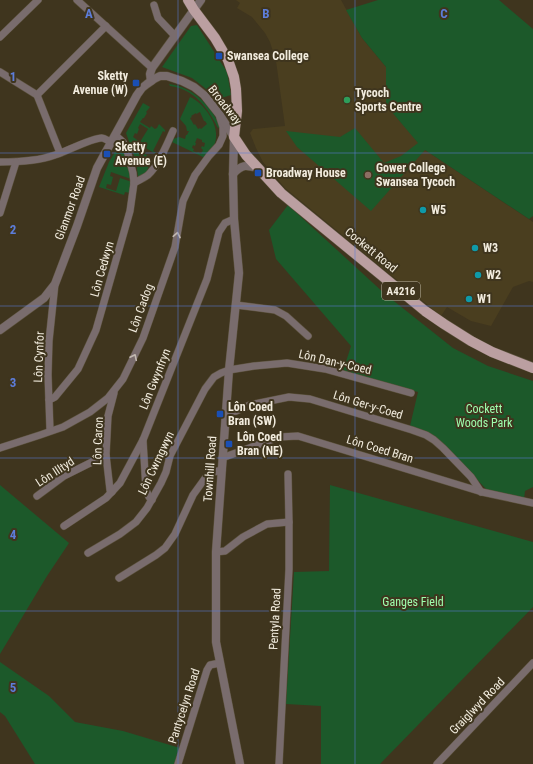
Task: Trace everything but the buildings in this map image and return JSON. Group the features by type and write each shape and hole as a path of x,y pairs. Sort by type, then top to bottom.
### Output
{"main road":[{"path":"188,0 215,38 228,60 234,77 236,89 242,149"},
{"path":"234,137 237,111"},
{"name":"Cockett Road","path":"234,137 246,154 281,193 425,311 471,341 492,352 533,368"}],"street":[{"path":"0,37 38,0"},
{"path":"77,0 152,68"},
{"path":"151,81 150,74 152,68 201,0"},
{"path":"154,5 158,18 174,36"},
{"path":"37,95 106,26"},
{"path":"0,72 37,95 60,153"},
{"name":"Broadway","path":"151,81 156,78 167,76 187,83 199,90 218,112 234,137"},
{"name":"Glanmor Road","path":"0,330 44,298 55,284 97,168 137,95 142,88 151,81"},
{"name":"Lôn Cadog","path":"0,448 40,435 90,412 108,398 123,379 142,338 175,247 182,201 195,175 219,145 223,136 223,127 218,112"},
{"path":"134,183 149,174 156,165 173,131"},
{"name":"Townhill Road","path":"234,137 234,219 239,273 229,370 216,552 216,642 240,764"},
{"path":"0,162 33,160 60,153 94,140 103,138 113,139"},
{"name":"Lôn Cedwyn","path":"49,400 54,397 78,369 96,330 130,211 134,183 133,173 127,150 123,142 113,139"},
{"path":"0,213 16,162"},
{"path":"233,174 238,168 244,166 258,168"},
{"name":"Lôn Gwynfryn","path":"64,526 106,498 120,483 126,473 143,440 207,279 219,232 225,223 234,219"},
{"name":"Lôn Cynfor","path":"50,430 48,375 49,341 55,284"},
{"path":"236,306 275,310 286,316 308,336"},
{"name":"Lôn Dan-y-Coed","path":"229,370 287,363 325,369 411,393"},
{"name":"Lôn Cwmgwyn","path":"88,553 120,534 136,522 148,508 166,472 170,456 205,389 214,377 229,370"},
{"name":"Lôn Caron","path":"112,492 110,490 106,454 108,416 114,390"},
{"name":"Lôn Ger-y-Coed","path":"226,413 236,411 250,405 289,397 310,399 412,430 426,435 434,440 471,477 482,492"},
{"name":"Lôn Coed Bran","path":"222,458 278,437 298,436 482,492 533,502"},
{"path":"143,440 146,490 152,500"},
{"name":"Lôn Illtyd","path":"37,496 64,476 106,454"},
{"path":"119,578 165,548 175,534 193,495 206,477 214,472 222,470"},
{"name":"Pentyla Road","path":"279,764 289,570 288,474"},
{"path":"216,552 224,551 243,537 266,524 289,522"},
{"name":"Pantycelyn Road","path":"178,764 207,670 210,665 220,663"},
{"name":"Graiglwyd Road","path":"437,764 533,663"}],"shaded area":[{"name":"Gower College Swansea Tycoch","path":"236,0 341,0 362,38 386,67 386,105 425,150 533,222 533,282 529,281 513,287 491,326 471,321 447,307 441,316 285,188 263,162 250,133 253,129 285,126 276,61 270,42 265,33 252,17 237,8 240,3"}],"green space":[{"path":"378,0 499,0 533,29 533,216 529,219 425,150 371,211 297,147 286,131 340,137 355,128 384,163 401,156 418,143 386,105 386,67 362,38 346,10"},
{"path":"197,25 227,72 231,95 215,100 205,88 192,78 162,67 191,26"},
{"path":"169,84 194,93 207,105 220,127 218,128 210,113 193,95 179,88 170,86"},
{"path":"190,97 201,104 210,116 216,129 216,136 214,145 205,158 172,142 173,139 179,137 185,139 189,131 187,131 186,126 180,119","holes":["200,112 207,124 201,129 198,129 190,118 192,117 191,116","197,138 205,143 204,147 202,146 201,148 203,150 201,154 193,151 194,149 192,148 193,145 195,146"]},
{"path":"143,103 150,107 140,122 150,128 151,126 155,129 159,124 165,130 165,132 163,131 153,151 156,154 144,147 141,152 147,155 144,160 146,161 145,164 149,166 147,172 140,177 138,176 136,161 126,133","holes":["140,124 148,129 140,142 133,137 135,133 137,134"]},
{"path":"118,147 123,149 128,161 126,167 130,169 131,179 111,172 110,176 113,177 111,185 107,184 106,188 116,191 120,178 132,182 130,193 125,192 124,195 99,187 109,162"},
{"name":"Cockett Woods Park","path":"288,205 385,294 453,348 488,366 533,381 533,487 525,491 524,499 487,490 449,450 410,426 418,392 343,371 351,346 276,259 269,230"},
{"path":"0,485 69,543 47,576 0,654"},
{"name":"Ganges Field","path":"330,485 533,542 533,607 380,764 321,764 321,706 286,704 294,572 329,571"},
{"path":"0,662 49,696 75,722 123,731 180,748 175,764 35,764 5,716 0,712"}],"place":[{"name":"Swansea College","path":"219,56"},
{"name":"Sketty Avenue (W)","path":"136,83"},
{"name":"Tycoch Sports Centre","path":"347,100"},
{"name":"Sketty Avenue (E)","path":"107,154"},
{"name":"Broadway House","path":"258,173"},
{"name":"Gower College Swansea Tycoch","path":"368,175"},
{"name":"W5","path":"423,210"},
{"name":"W3","path":"475,248"},
{"name":"W2","path":"478,275"},
{"name":"W1","path":"469,299"},
{"name":"Lôn Coed Bran (SW)","path":"220,414"},
{"name":"Lôn Coed Bran (NE)","path":"229,444"}]}
